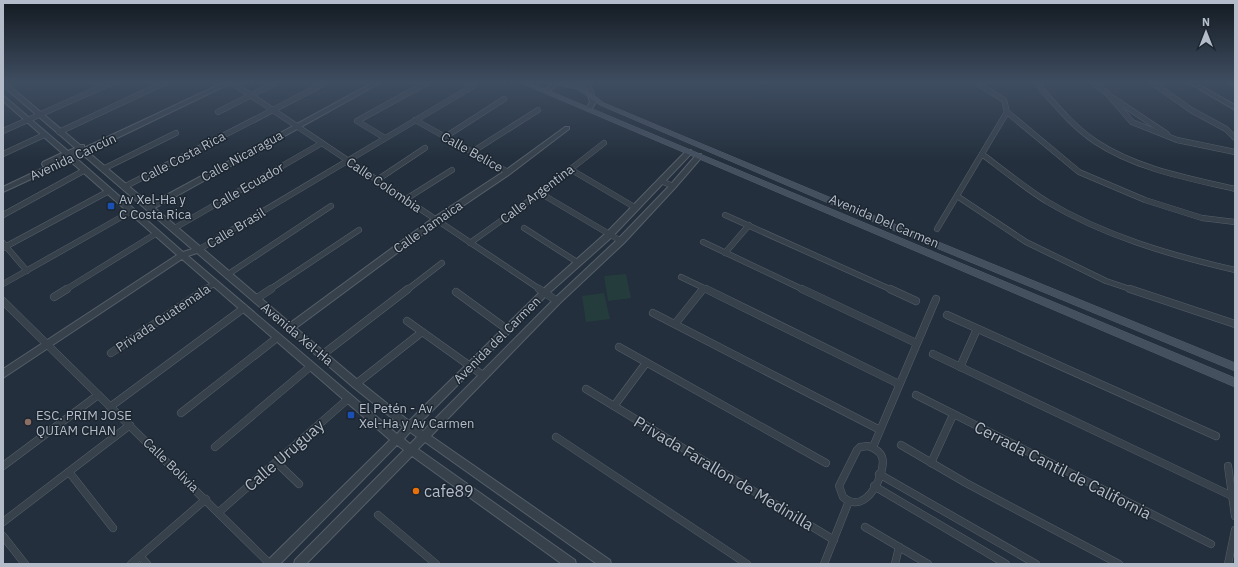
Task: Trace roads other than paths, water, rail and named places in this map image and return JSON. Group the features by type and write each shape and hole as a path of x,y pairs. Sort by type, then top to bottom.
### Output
{"main road":[{"name":"Avenida Del Carmen","path":"613,108 857,212 1235,367"},
{"name":"Avenida Del Carmen","path":"588,109 856,224 1235,383"},
{"path":"856,224 859,219 857,212"},
{"path":"1020,292 1025,280"},
{"path":"1214,374 1217,359"}],"street":[{"name":"Avenida Xel-Ha","path":"14,108 396,439 571,564"},
{"name":"Avenida Xel-Ha","path":"32,108 356,384 423,437 606,564"},
{"path":"3,131 54,108"},
{"path":"58,132 109,108"},
{"name":"Avenida Cancún","path":"3,190 68,156 166,108"},
{"path":"218,112 224,108"},
{"name":"Calle Nicaragua","path":"148,208 329,108"},
{"path":"380,108 357,121 385,138"},
{"name":"Calle Brasil","path":"3,374 182,255 198,250 435,108"},
{"path":"445,137 489,108"},
{"path":"1006,108 1007,112 1079,172 1145,200 1202,218 1235,222"},
{"path":"1061,108 1096,142 1121,155 1179,176 1235,189"},
{"path":"1120,108 1132,122 1177,140 1235,152"},
{"path":"1130,108 1177,140"},
{"path":"1188,108 1226,129 1235,138"},
{"name":"Calle Colombia","path":"273,109 557,301"},
{"name":"Calle Costa Rica","path":"124,187 273,109"},
{"path":"472,152 538,110"},
{"path":"937,229 1007,112"},
{"name":"Calle Belice","path":"416,120 508,172"},
{"name":"Calle Jamaica","path":"290,328 436,220 508,172 567,128"},
{"path":"103,169 176,133"},
{"path":"3,154 44,135"},
{"name":"Calle Ecuador","path":"173,229 322,143"},
{"name":"Calle Argentina","path":"470,243 540,193 604,143"},
{"path":"377,180 425,148"},
{"name":"Avenida del Carmen","path":"271,564 544,293 636,208 689,152"},
{"path":"982,154 1046,201 1115,235 1204,263 1235,270"},
{"name":"Avenida Cancún","path":"3,184 68,156"},
{"name":"Avenida del Carmen","path":"299,564 557,301 621,241 699,156"},
{"path":"570,169 636,208"},
{"path":"3,215 84,170"},
{"path":"406,199 452,170"},
{"path":"661,181 673,186"},
{"path":"27,270 4,246 109,190"},
{"path":"540,193 608,235 621,241"},
{"path":"957,196 1026,242 1106,281 1235,324"},
{"path":"227,275 331,206"},
{"path":"3,284 132,211"},
{"path":"725,215 916,301"},
{"path":"725,253 749,225"},
{"path":"524,228 577,262"},
{"path":"256,299 360,230"},
{"path":"54,297 156,232"},
{"path":"703,242 916,343"},
{"path":"322,355 442,263"},
{"path":"681,277 899,384"},
{"name":"Privada Guatemala","path":"111,353 215,283"},
{"path":"675,324 703,289"},
{"path":"456,292 508,330"},
{"path":"873,447 936,299"},
{"name":"Calle Bolivia","path":"3,301 47,346 130,425 271,564"},
{"path":"110,407 244,308"},
{"path":"653,313 880,430"},
{"path":"947,315 1216,436"},
{"path":"407,321 484,376"},
{"path":"960,367 977,328"},
{"path":"356,384 422,332"},
{"path":"181,413 278,338"},
{"path":"619,347 826,463"},
{"path":"933,354 1232,496"},
{"path":"614,406 646,363"},
{"path":"215,447 311,366"},
{"name":"Privada Farallon de Medinilla","path":"586,389 834,540"},
{"path":"3,466 98,395"},
{"name":"Cerrada Cantil de California","path":"916,395 1211,544"},
{"name":"Calle Uruguay","path":"219,512 349,398"},
{"path":"932,463 953,415"},
{"path":"3,522 130,425"},
{"path":"556,437 747,564"},
{"path":"901,445 1119,564"},
{"path":"864,446 873,447 883,458 883,466 879,474 865,502 856,504 849,501 840,491 840,482 857,450 864,446"},
{"path":"276,462 299,484"},
{"path":"1228,466 1235,516"},
{"path":"69,472 113,528"},
{"path":"879,474 1036,564"},
{"path":"874,486 1006,564"},
{"path":"131,564 206,499"},
{"path":"824,564 849,501"},
{"path":"378,515 436,564"},
{"path":"865,527 928,564"},
{"path":"1228,564 1235,530"},
{"path":"3,536 25,564"},
{"path":"895,564 899,547"},
{"path":"140,556 147,564"}],"place":[{"name":"Av Xel-Ha y C Costa Rica","path":"111,206"},
{"name":"El Petén - Av Xel-Ha y Av Carmen","path":"351,415"},
{"name":"ESC. PRIM JOSE QUIAM CHAN","path":"28,422"},
{"name":"cafe89","path":"416,491"}]}
